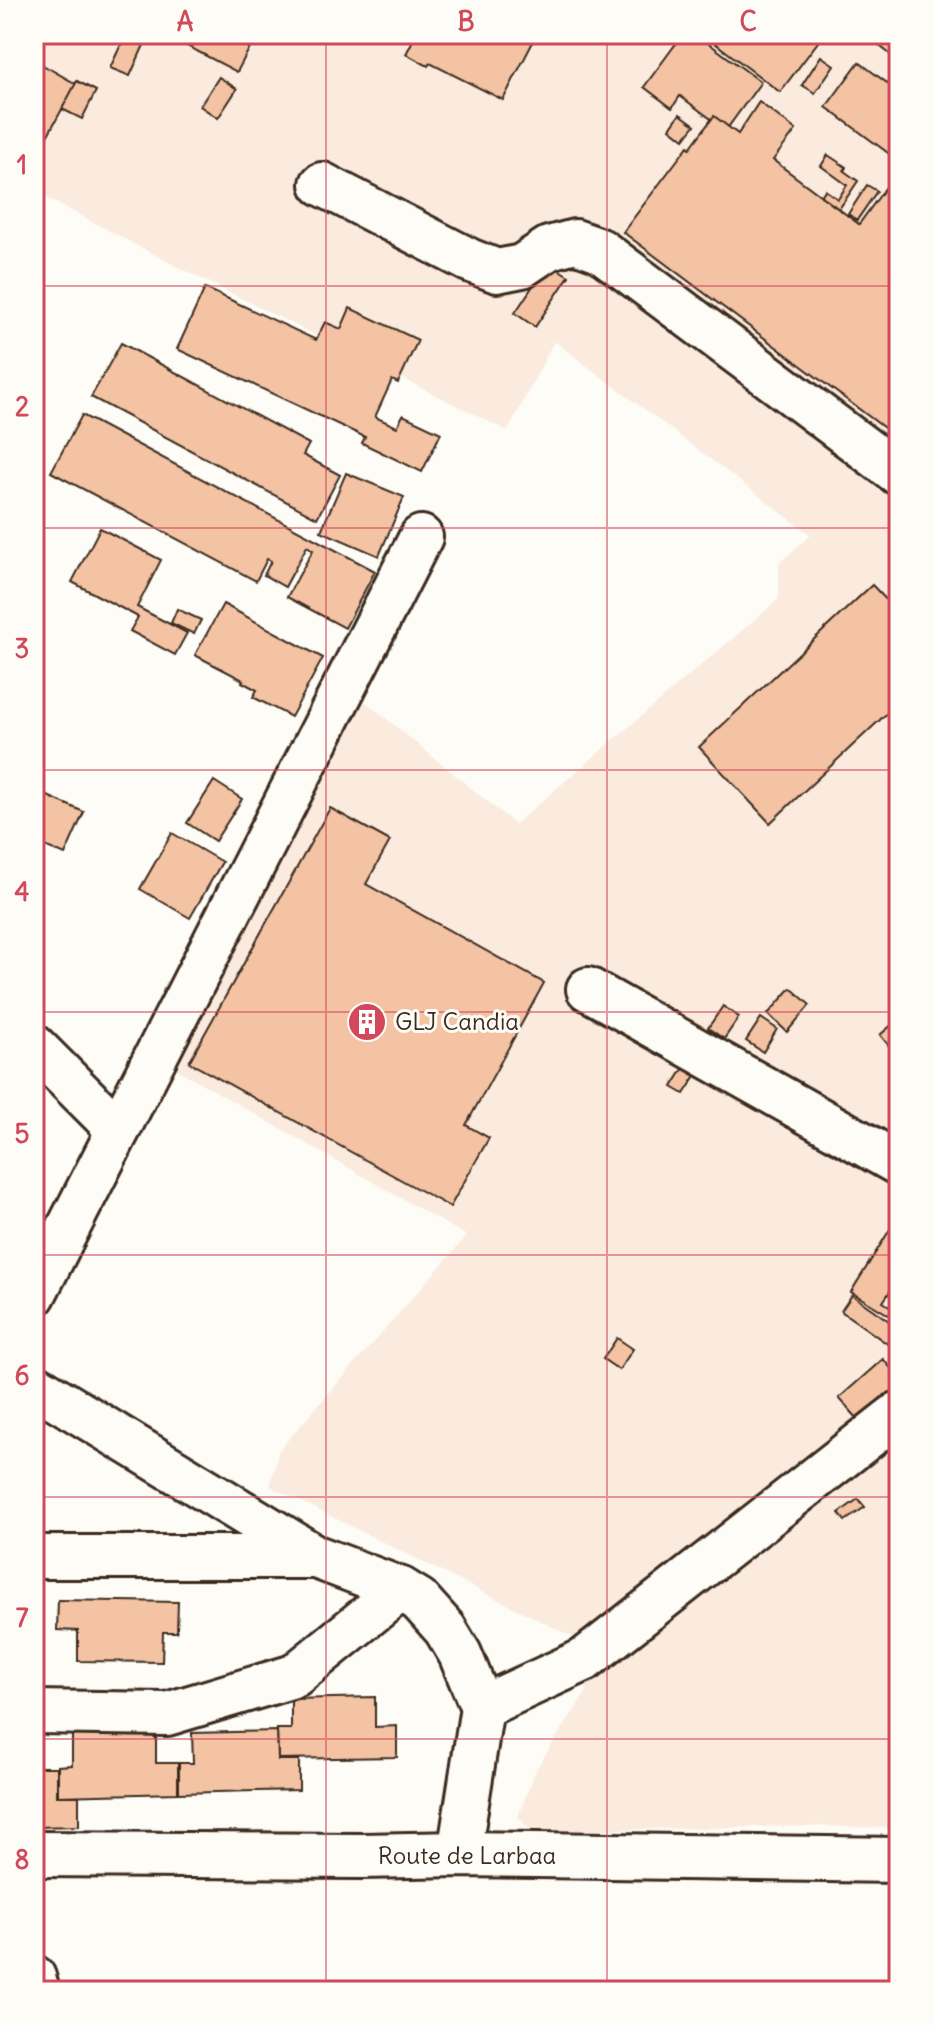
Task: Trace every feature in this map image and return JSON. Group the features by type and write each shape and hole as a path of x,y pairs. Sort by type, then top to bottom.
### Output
{"main road":[{"name":"Route de Larbaa","path":"34,1854 459,1854 899,1860"}],"street":[{"path":"322,184 469,260 497,271 522,266 549,248 575,241 600,250 899,474"},
{"path":"34,1295 421,537"},
{"path":"588,989 899,1164"},
{"path":"34,1046 118,1130"},
{"path":"34,1385 316,1557 401,1589 419,1600 445,1629 460,1654 482,1707 459,1854"},
{"path":"482,1707 584,1660 899,1413"},
{"path":"34,1557 316,1557"},
{"path":"34,1712 167,1714 294,1676 401,1589"},
{"path":"34,1977 38,1991"}],"shaded area":[{"path":"34,34 899,34 899,1828 812,1826 530,1831 518,1816 537,1768 587,1691 575,1638 270,1486 279,1450 467,1236 170,1065 361,698 515,824 779,599 779,563 811,535 554,341 508,431 176,266 34,191"}],"building":[{"path":"126,34 149,34 130,76 110,68"},
{"path":"164,34 257,34 237,72"},
{"path":"416,34 522,34 534,40 503,100 406,54"},
{"path":"683,34 696,34 761,82 726,130 680,96 672,108 644,87"},
{"path":"703,34 824,34 780,92"},
{"path":"864,34 899,34 899,61"},
{"path":"821,56 834,65 815,93 802,85"},
{"path":"34,60 76,84 34,160"},
{"path":"859,62 899,92 899,161 826,107"},
{"path":"219,77 237,89 218,118 200,106"},
{"path":"77,81 96,91 82,119 62,109"},
{"path":"759,102 796,130 773,160 859,224 894,176 899,179 899,439 623,232 714,116 738,134"},
{"path":"680,114 695,125 684,139 670,128"},
{"path":"828,155 846,167 844,171 858,181 839,209 821,196 825,190 838,199 847,185 821,166"},
{"path":"867,185 877,191 857,220 848,214"},
{"path":"548,263 569,276 535,327 515,313"},
{"path":"205,288 316,340 325,322 341,329 350,308 418,340 398,383 392,380 375,417 397,427 403,415 441,433 422,472 362,443 365,437 177,349"},
{"path":"121,343 309,444 303,455 340,475 317,518 91,397"},
{"path":"82,415 375,571 345,628 287,597 313,550 307,546 285,587 264,575 271,561 267,559 256,581 51,472"},
{"path":"346,473 404,497 379,556 321,531"},
{"path":"100,528 161,560 137,607 187,633 175,655 130,631 138,617 72,582"},
{"path":"872,585 899,613 899,702 770,823 699,747"},
{"path":"223,604 323,658 291,717 253,697 257,690 243,680 195,655"},
{"path":"177,609 201,620 194,634 171,623"},
{"path":"214,781 242,799 215,841 187,823"},
{"path":"34,790 84,812 65,855 34,841"},
{"name":"GLJ Candia","path":"330,808 390,841 366,884 544,983 466,1125 489,1138 450,1207 189,1062"},
{"path":"172,833 222,862 190,918 140,889"},
{"path":"791,988 810,1005 787,1032 768,1014"},
{"path":"723,1006 739,1017 724,1039 708,1028"},
{"path":"761,1018 777,1029 763,1052 746,1041"},
{"path":"899,1019 899,1058 880,1035"},
{"path":"685,1066 697,1074 684,1094 672,1087"},
{"path":"899,1215 899,1280 883,1302 899,1312 899,1321 851,1292"},
{"path":"852,1295 899,1328 899,1352 841,1311"},
{"path":"617,1338 633,1349 619,1370 603,1359"},
{"path":"883,1359 899,1377 899,1402 868,1430 839,1398"},
{"path":"858,1499 865,1507 845,1521 839,1513"},
{"path":"58,1600 178,1602 177,1632 163,1632 162,1662 78,1661 78,1631 57,1630"},
{"path":"375,1697 375,1727 397,1726 397,1757 278,1759 277,1729 291,1729 291,1699"},
{"path":"277,1731 278,1760 299,1760 299,1790 179,1793 179,1763 193,1763 192,1733"},
{"path":"156,1733 156,1763 178,1763 178,1793 58,1796 58,1766 72,1765 72,1735"},
{"path":"34,1767 57,1767 57,1796 79,1796 79,1826 34,1827"}],"place":[{"name":"GLJ Candia","path":"367,1022"}]}
